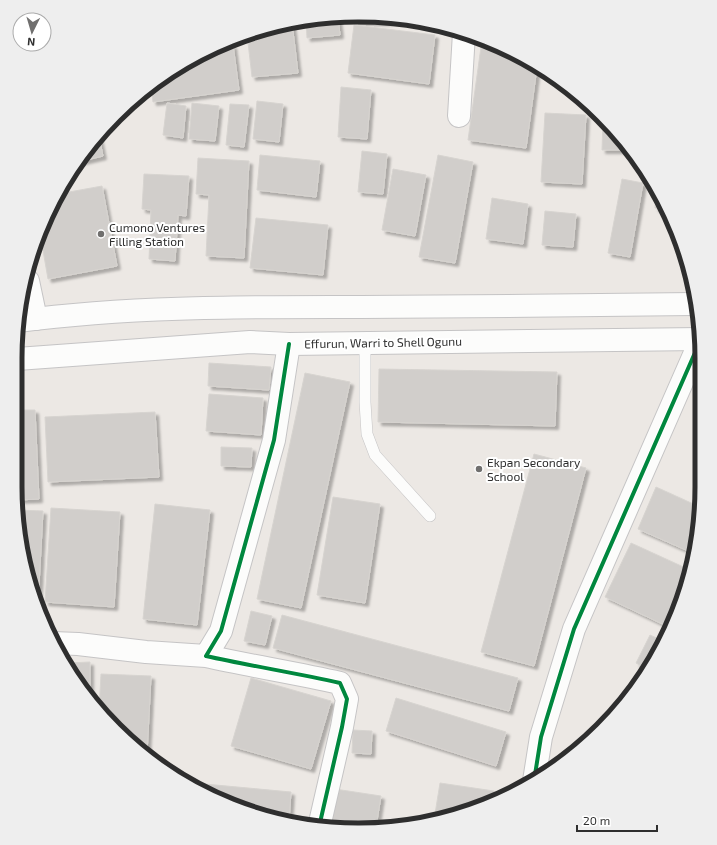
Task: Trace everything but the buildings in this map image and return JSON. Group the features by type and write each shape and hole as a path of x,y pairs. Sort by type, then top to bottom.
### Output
{"street":[{"path":"459,116 464,39"},
{"path":"28,296 27,320 119,311 198,307 503,307 691,304"},
{"name":"Effurun, Warri to Shell Ogunu","path":"22,359 250,342 289,344 694,339"},
{"path":"206,656 221,631 274,440 289,344"},
{"path":"535,772 541,737 574,629 695,353"},
{"path":"61,643 146,652 206,656 306,675 340,684 347,699 320,821"}],"lane":[{"path":"365,343 365,402 367,434 375,455 430,516"}],"cycle path":[{"path":"289,344 274,440 221,631 206,656 340,683 347,699 320,821"},
{"path":"535,772 541,737 574,629 695,353"}],"place":[{"name":"Cumono Ventures Filling Station","path":"101,234"},
{"name":"Ekpan Secondary School","path":"479,469"}]}
